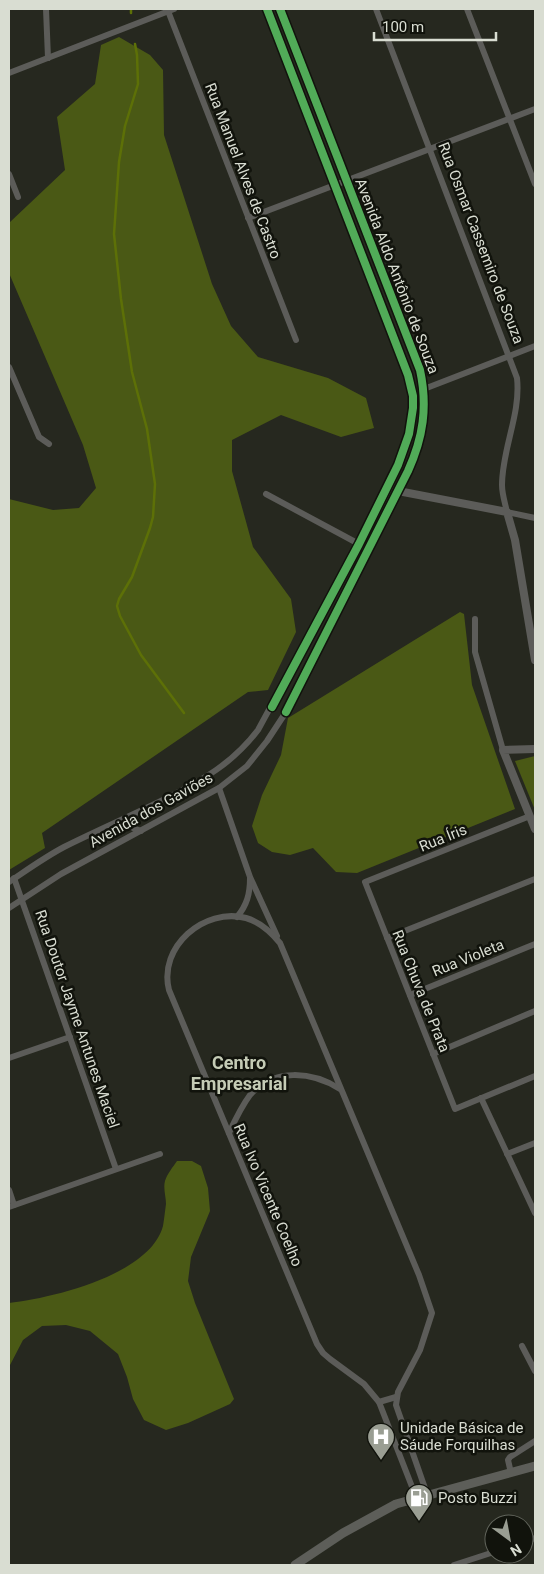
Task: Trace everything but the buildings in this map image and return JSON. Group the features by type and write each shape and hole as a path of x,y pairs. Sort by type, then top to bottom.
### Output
{"main road":[{"path":"295,1565 343,1534 396,1504 535,1466"}],"street":[{"path":"46,9 48,58"},
{"name":"Avenida Aldo Antônio de Souza","path":"267,9 408,375 413,396 412,420 398,465 359,544 272,706"},
{"name":"Avenida Aldo Antônio de Souza","path":"280,9 420,370 424,389 425,409 421,438 416,454 286,712"},
{"name":"Rua Osmar Cassemiro de Souza","path":"376,9 517,378 518,387 503,470 502,487 515,540 535,660"},
{"path":"467,9 535,184"},
{"path":"9,73 171,10"},
{"name":"Rua Manuel Alves de Castro","path":"171,10 248,218 296,340"},
{"path":"248,218 535,109"},
{"path":"9,174 18,197"},
{"path":"424,389 535,346"},
{"path":"9,367 39,437 49,444"},
{"path":"398,491 535,518"},
{"path":"266,494 368,549"},
{"path":"475,619 475,652 503,750 535,829"},
{"name":"Avenida dos Gaviões","path":"11,880 53,853 134,815 218,770 249,743 272,706"},
{"name":"Avenida dos Gaviões","path":"9,908 61,874 219,788 246,766 260,751 286,712"},
{"path":"249,743 254,742 257,744 260,751"},
{"path":"503,750 535,749"},
{"name":"Rua Ivo Vicente Coelho","path":"219,788 250,877 280,943 419,1275 432,1313 420,1350 396,1397"},
{"path":"134,815 131,823 133,828 141,831"},
{"name":"Rua Íris","path":"364,882 530,816"},
{"name":"Rua Ivo Vicente Coelho","path":"237,917 246,905 250,890 250,877"},
{"path":"387,938 535,879"},
{"name":"Rua Doutor Jayme Antunes Maciel","path":"11,880 22,900 116,1169"},
{"name":"Rua Chuva de Prata","path":"364,882 455,1109 481,1098"},
{"name":"Rua Ivo Vicente Coelho","path":"280,943 273,934 256,922 237,917 226,917 207,922 199,925 187,934 173,952 168,962 167,982 317,1344 330,1359 364,1384 379,1402 416,1497"},
{"name":"Rua Violeta","path":"410,996 535,944"},
{"path":"433,1054 535,1011"},
{"path":"9,1058 70,1037"},
{"path":"229,1133 241,1107 250,1096 264,1083 274,1078 286,1075 312,1077 330,1083 341,1090"},
{"path":"535,1076 481,1098 535,1211"},
{"path":"507,1154 535,1144"},
{"path":"9,1190 11,1206 160,1154"},
{"path":"522,1346 535,1371"},
{"path":"379,1402 396,1397 400,1418 427,1494"},
{"path":"511,1473 508,1460 510,1457 535,1441"},
{"path":"454,1565 484,1555"}],"green space":[{"path":"119,37 150,55 163,70 164,135 212,284 231,326 258,357 328,378 366,398 374,428 341,437 281,415 232,440 232,471 253,547 291,599 296,632 268,690 248,692 42,833 45,848 9,870 9,499 53,510 79,508 96,488 83,445 9,273 9,223 65,170 57,117 95,84 101,45"},
{"path":"460,612 464,614 472,685 515,809 357,873 336,872 313,848 290,855 272,852 258,843 252,826 262,795 281,755 288,718"},
{"path":"535,756 535,810 515,761"},
{"path":"177,1161 192,1161 201,1166 208,1188 210,1211 191,1257 188,1281 234,1399 230,1404 188,1423 166,1430 144,1420 133,1399 118,1354 90,1331 66,1325 42,1326 23,1340 9,1367 9,1303 49,1296 97,1281 120,1271 140,1258 154,1243 163,1226 166,1204 165,1181"}],"waterway":[{"path":"135,44 138,84 125,126 119,162 114,234 132,372 147,429 155,484 153,517 150,528 132,577 117,606 120,616 141,655 184,713"}],"cycle path":[{"path":"267,9 408,375 413,396 409,434 398,465 359,544 272,707"},
{"path":"280,9 420,370 424,397 423,422 408,471 286,712"}],"place":[{"name":"Unidade Básica de Sáude Forquilhas","path":"381,1461"},
{"name":"Posto Buzzi","path":"419,1522"}],"district":[{"name":"Centro Empresarial","path":"239,1073"}]}
